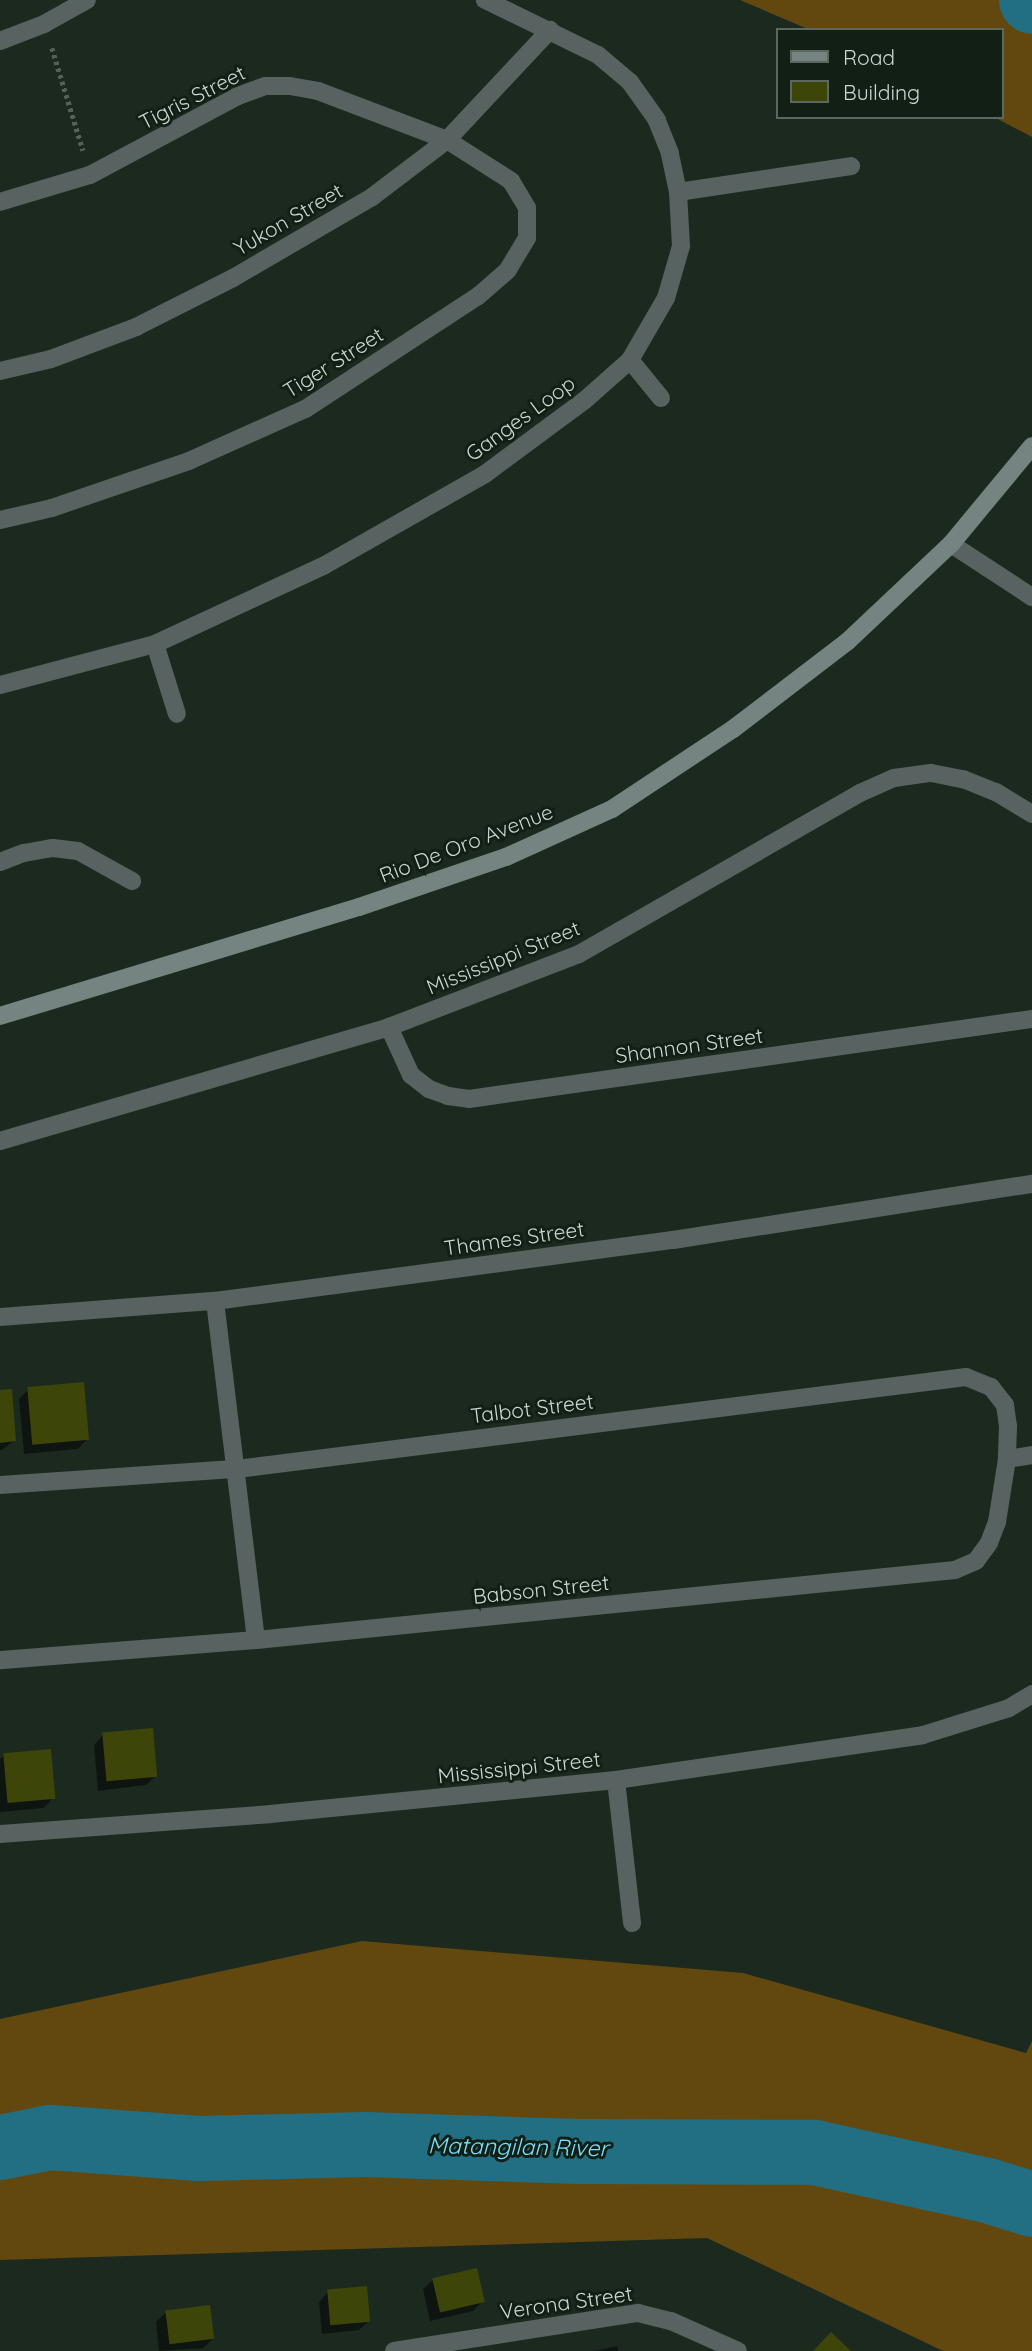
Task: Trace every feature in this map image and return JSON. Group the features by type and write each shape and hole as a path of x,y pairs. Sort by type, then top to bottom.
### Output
{"street":[{"path":"0,41 44,24 87,0"},
{"name":"Ganges Loop","path":"0,685 155,644 326,565 485,474 585,400 630,360 666,298 681,246 678,192 670,153 657,120 630,82 598,55 485,0"},
{"name":"Yukon Street","path":"0,371 51,359 136,327 233,278 372,197 447,140 550,30"},
{"name":"Tigris Street","path":"0,202 90,175 238,96 265,86 290,86 318,91 447,140"},
{"name":"Tiger Street","path":"0,520 52,508 188,461 305,410 478,296 508,270 527,238 527,208 511,181 447,140"},
{"path":"678,192 851,166"},
{"path":"630,360 661,398"},
{"name":"Rio De Oro Avenue","path":"0,1016 359,907 506,856 612,808 733,729 848,641 951,544 1032,446"},
{"path":"951,544 1032,597"},
{"path":"155,644 177,714"},
{"name":"Mississippi Street","path":"0,1141 389,1027 579,954 860,793 894,778 932,773 963,779 996,792 1032,814"},
{"path":"0,862 24,853 52,848 78,851 132,881"},
{"name":"Shannon Street","path":"389,1027 411,1075 429,1089 448,1096 469,1099 1032,1019"},
{"name":"Thames Street","path":"0,1317 215,1301 673,1240 1032,1184"},
{"path":"215,1301 256,1640"},
{"name":"Talbot Street","path":"0,1485 237,1469 966,1377 991,1387 1005,1405 1007,1459"},
{"path":"1007,1459 1032,1455"},
{"name":"Babson Street","path":"0,1660 256,1640 955,1570 976,1561 989,1543 997,1522 1007,1459"},
{"name":"Mississippi Street","path":"0,1834 270,1814 617,1780 922,1735 1009,1708 1032,1694"},
{"path":"617,1780 632,1923"},
{"name":"Verona Street","path":"394,2351 638,2312 671,2321 738,2351"}],"path":[{"path":"44,24 90,175"}],"shaded area":[{"path":"740,0 1032,0 1032,137 998,119 1004,119 1004,28 805,28"},
{"path":"362,1941 743,1973 1026,2053 1032,2041 1032,2351 943,2351 707,2238 0,2260 0,2019"}],"building":[{"path":"84,1382 89,1440 32,1445 27,1387"},
{"path":"12,1389 16,1441 0,1443 0,1390"},
{"path":"153,1728 157,1777 106,1781 102,1732"},
{"path":"51,1749 55,1799 8,1803 3,1753"},
{"path":"477,2268 485,2302 440,2312 432,2278"},
{"path":"367,2286 370,2322 330,2325 327,2289"},
{"path":"210,2305 214,2339 169,2344 165,2310"},
{"path":"831,2332 851,2351 813,2351"}],"waterway":[{"name":"Matangilan River","path":"0,2147 49,2137 199,2148 365,2144 579,2151 814,2152 987,2190 1032,2204"}]}
